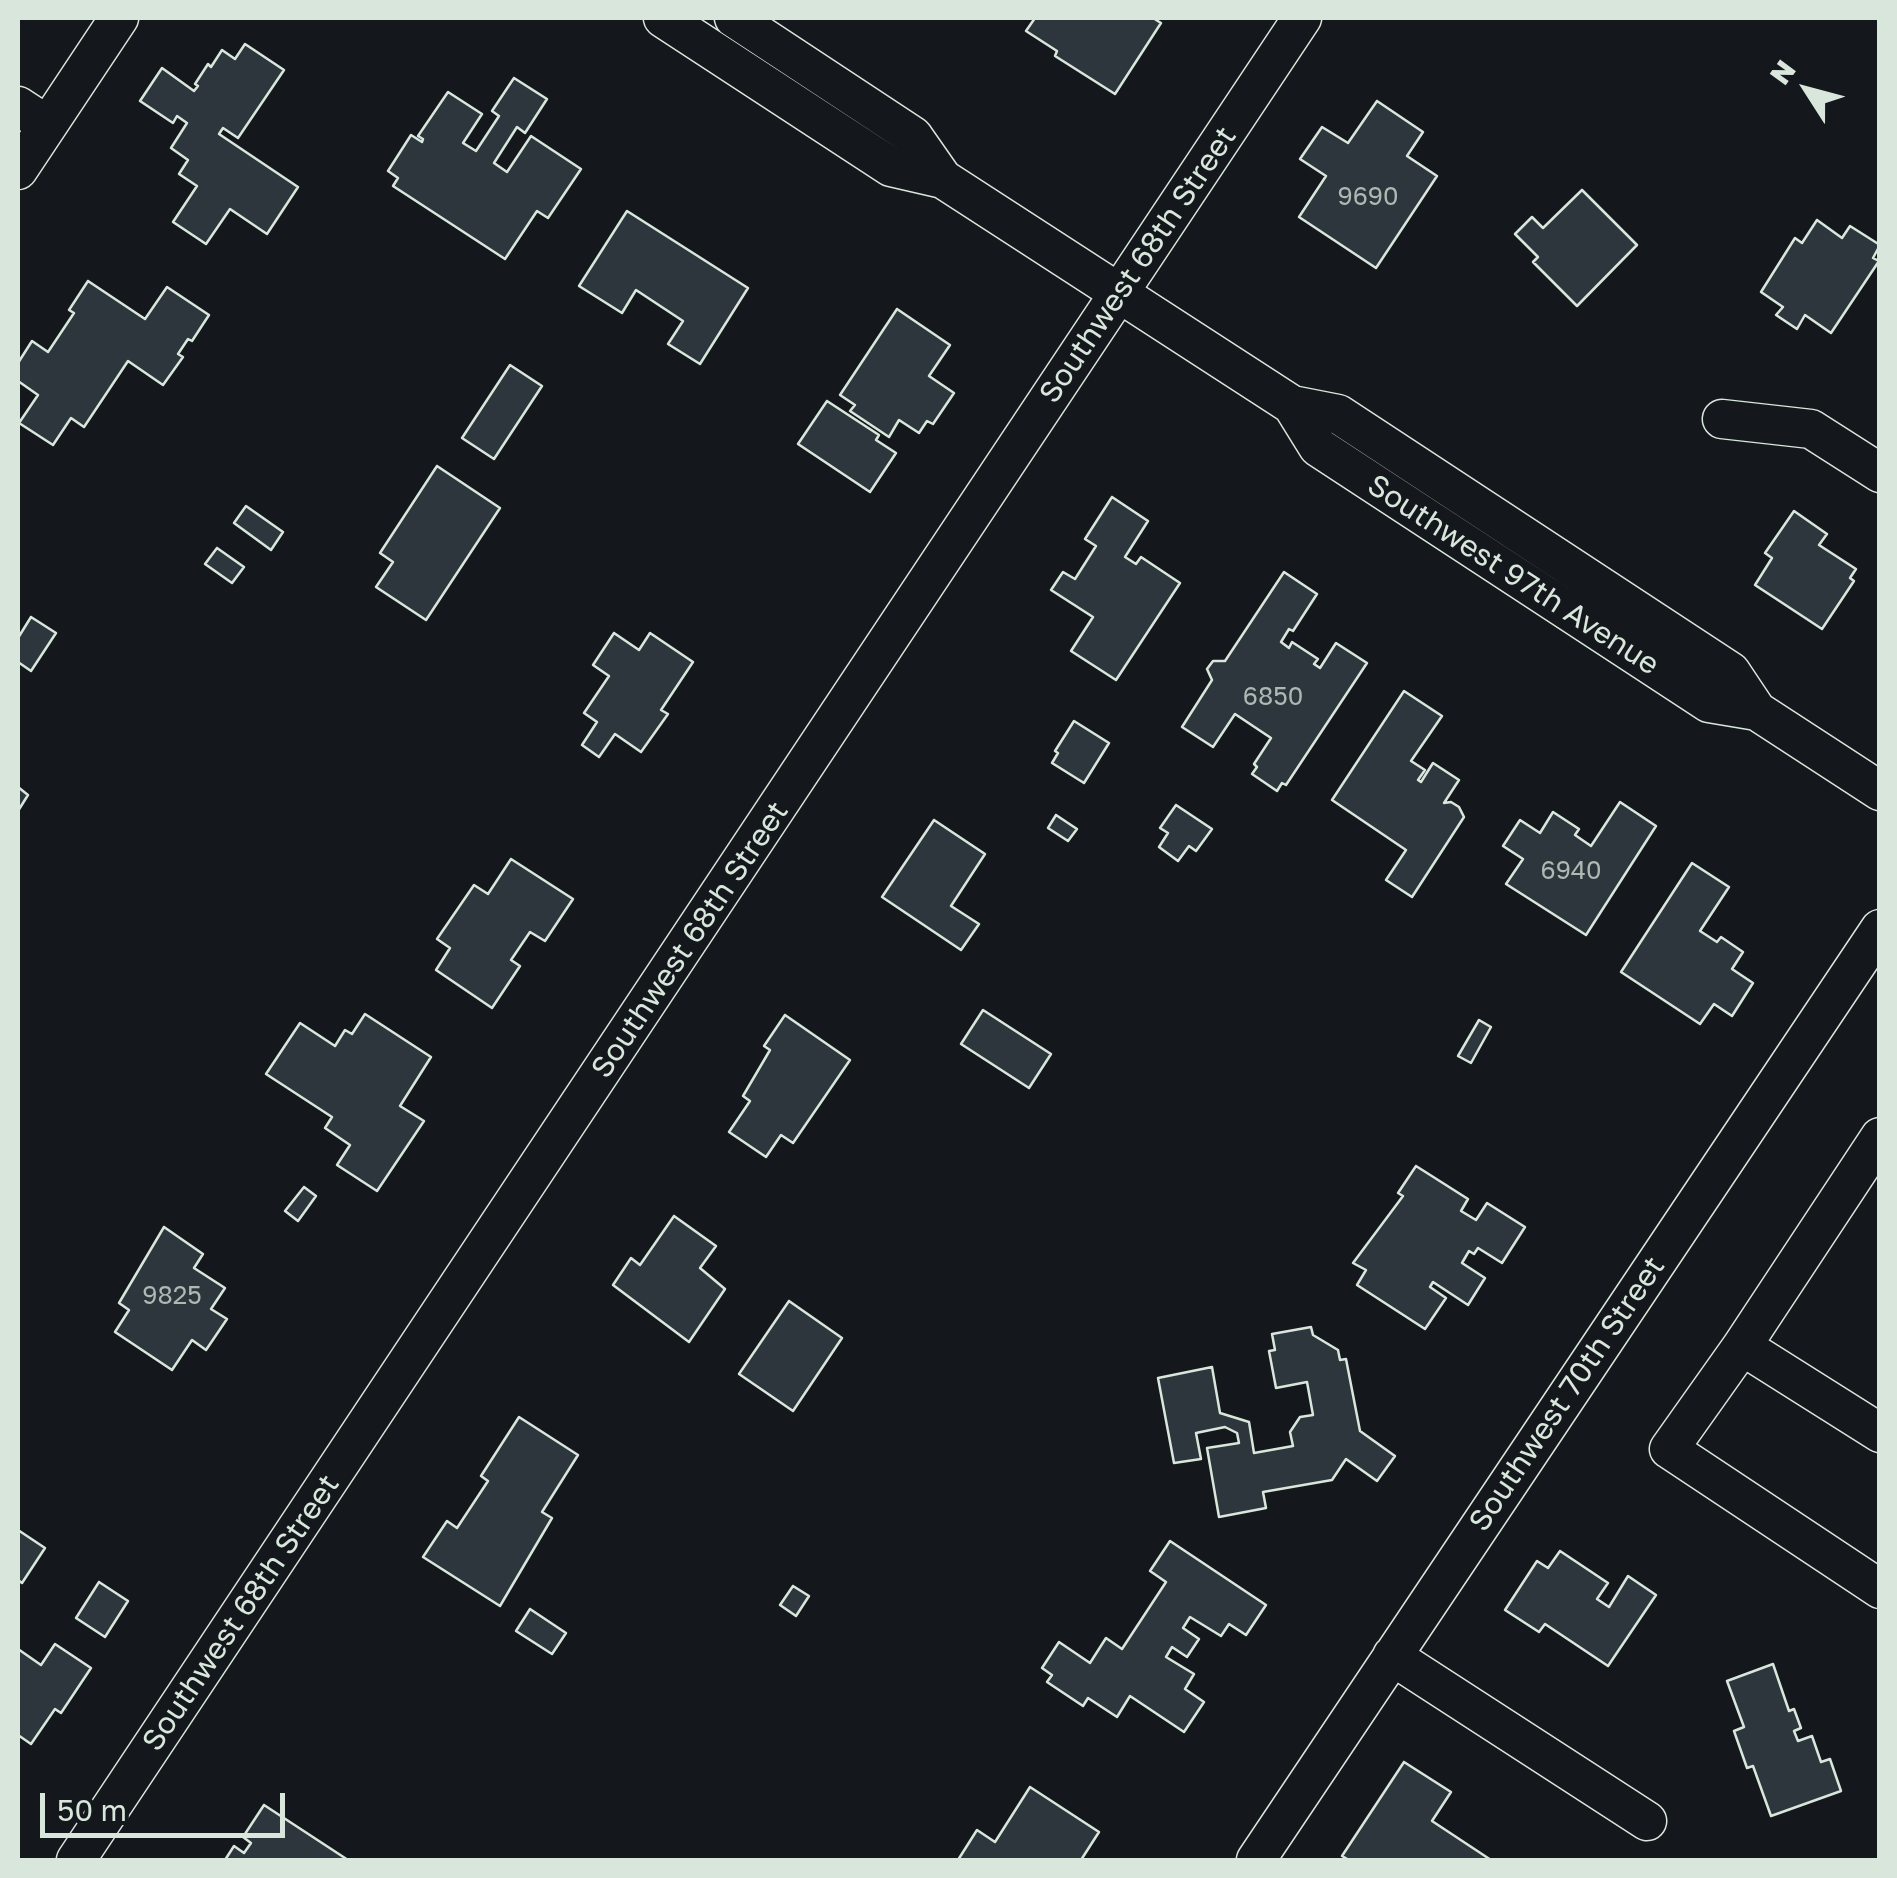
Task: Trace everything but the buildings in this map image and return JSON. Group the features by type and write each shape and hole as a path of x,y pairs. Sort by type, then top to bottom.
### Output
{"street":[{"path":"18,170 32,116 119,18"},
{"name":"Southwest 97th Avenue","path":"663,18 891,167 944,179 1292,405 1338,414 1731,672 1757,711 1880,791"},
{"name":"Southwest 97th Avenue","path":"734,18 913,136 944,179"},
{"name":"Southwest 68th Street","path":"76,1860 1302,18"},
{"path":"1722,418 1811,429 1880,473"},
{"name":"Southwest 70th Street","path":"1256,1860 1880,929"},
{"path":"1880,1137 1669,1450 1880,1589"},
{"path":"1742,1346 1880,1433"},
{"path":"1392,1656 1648,1821"}]}
